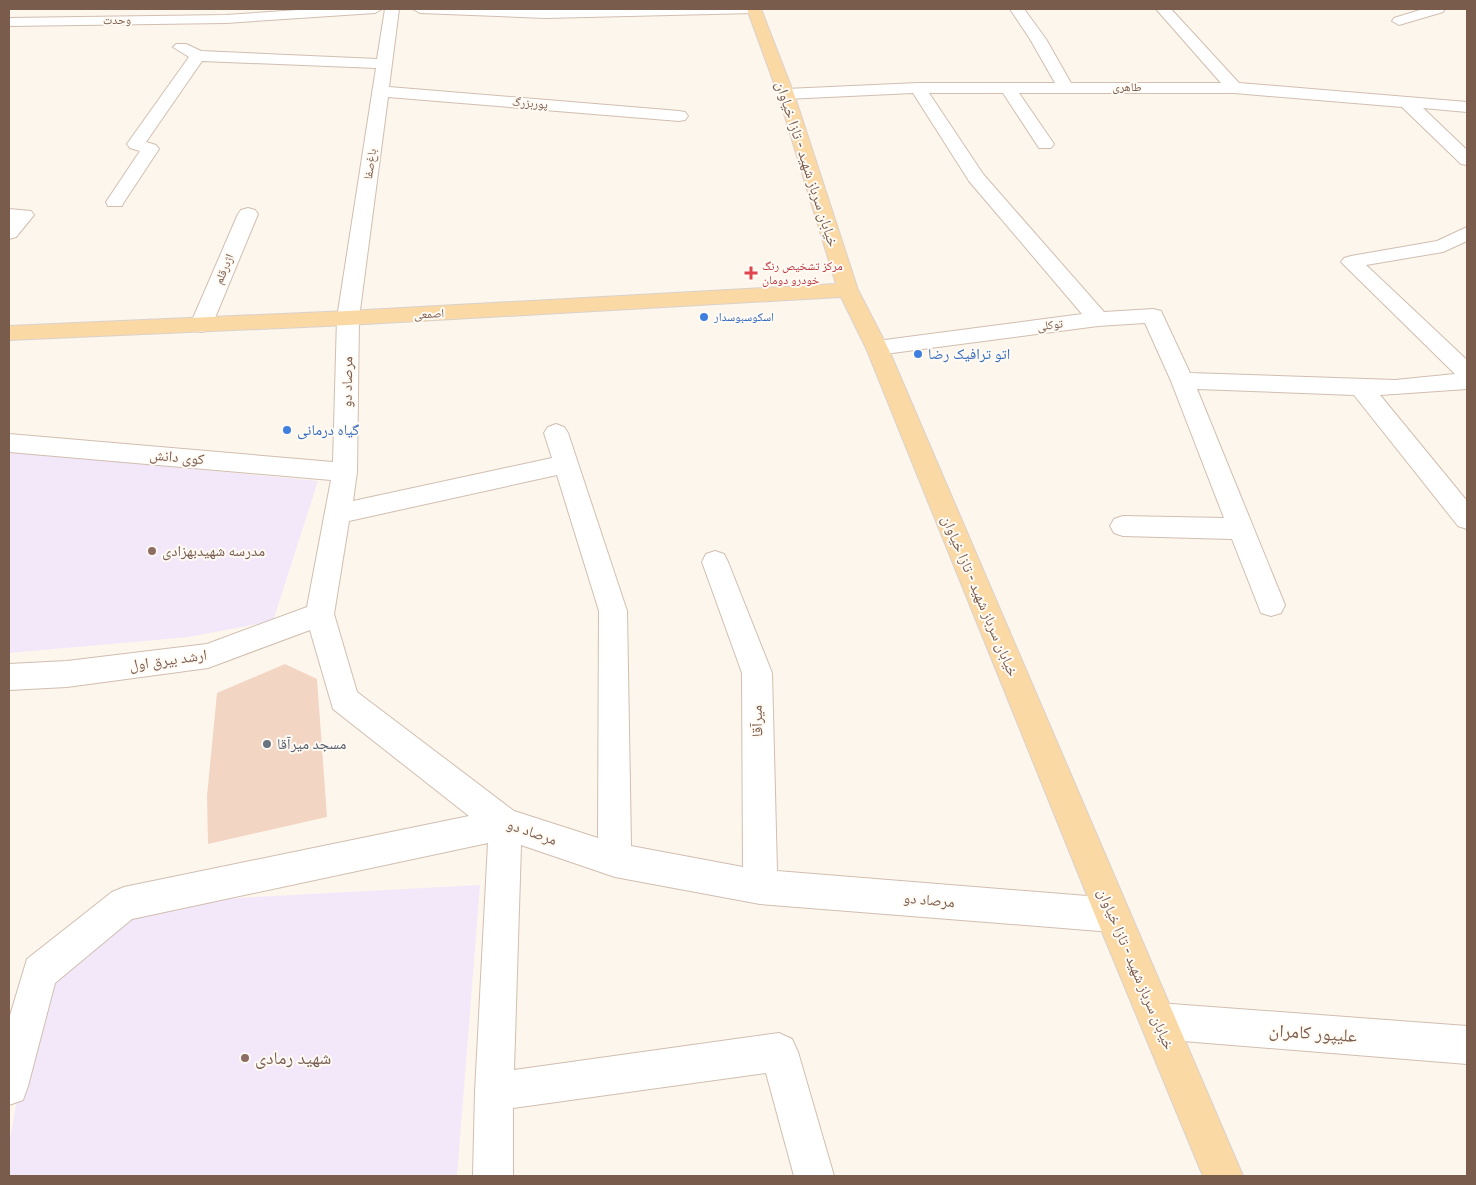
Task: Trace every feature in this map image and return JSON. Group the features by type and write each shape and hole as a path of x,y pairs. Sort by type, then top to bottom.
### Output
{"main road":[{"name":"خیابان سرباز شهید - تازا خیاوان","path":"754,9 786,94 848,290 877,348 1112,915 1223,1176"},
{"name":"اصمعی","path":"9,333 348,318 848,290"}],"street":[{"name":"وحدت","path":"9,22 226,19 375,9"},
{"name":"باغ‌صفا","path":"348,318 392,9"},
{"path":"420,9 546,14 754,9"},
{"path":"1018,9 1038,39 1065,87"},
{"path":"1163,9 1234,88"},
{"path":"1398,21 1438,9"},
{"path":"181,47 198,56 384,64"},
{"path":"115,202 150,149 136,144 198,56"},
{"path":"1007,87 1045,144"},
{"path":"918,88 976,177 1098,319"},
{"name":"طاهری","path":"786,94 918,88 1234,88 1408,104 1467,107"},
{"name":"پوربزرگ","path":"381,91 679,116"},
{"path":"1408,104 1467,160"},
{"name":"اژدرقلم","path":"201,325 248,214"},
{"path":"9,215 24,215 9,233"},
{"path":"1467,233 1443,246 1351,262 1467,373"},
{"name":"توکلی","path":"877,348 1098,319 1153,316 1182,381 1271,604"},
{"name":"مرصاد دو","path":"348,318 345,472 320,614 344,700 504,824 615,860 760,887 1112,915"},
{"path":"1182,381 1395,388 1467,381"},
{"path":"1360,386 1467,519"},
{"path":"556,433 613,611 615,860"},
{"name":"کوی دانش","path":"9,443 345,472"},
{"path":"337,514 566,464"},
{"path":"1123,526 1240,529"},
{"name":"میرآقا","path":"715,562 757,673 760,887"},
{"name":"ارشد بیرق اول","path":"9,677 67,674 208,656 320,614"},
{"path":"9,1086 40,972 124,904 504,824 494,1092 493,1176"},
{"name":"علیپور کامران","path":"1158,1022 1467,1045"},
{"path":"494,1092 780,1052 814,1176"}],"shaded area":[{"name":"مدرسه شهیدبهزادی","path":"9,451 318,481 273,621 189,637 9,653"},
{"name":"شهید رمادی","path":"480,885 457,1176 9,1176 9,1145 40,972 124,904"}],"building":[{"name":"مسجد میرآقا","path":"285,664 317,679 327,817 208,844 207,796 217,693"}],"place":[{"name":"مرکز تشخیص رنگ خودرو دومان","path":"751,273"},
{"name":"اسکوسبوسدار","path":"704,317"},
{"name":"اتو ترافیک رضا","path":"918,354"},
{"name":"گیاه درمانی","path":"287,430"},
{"name":"مدرسه شهیدبهزادی","path":"152,551"},
{"name":"مسجد میرآقا","path":"267,744"},
{"name":"شهید رمادی","path":"245,1058"}]}
